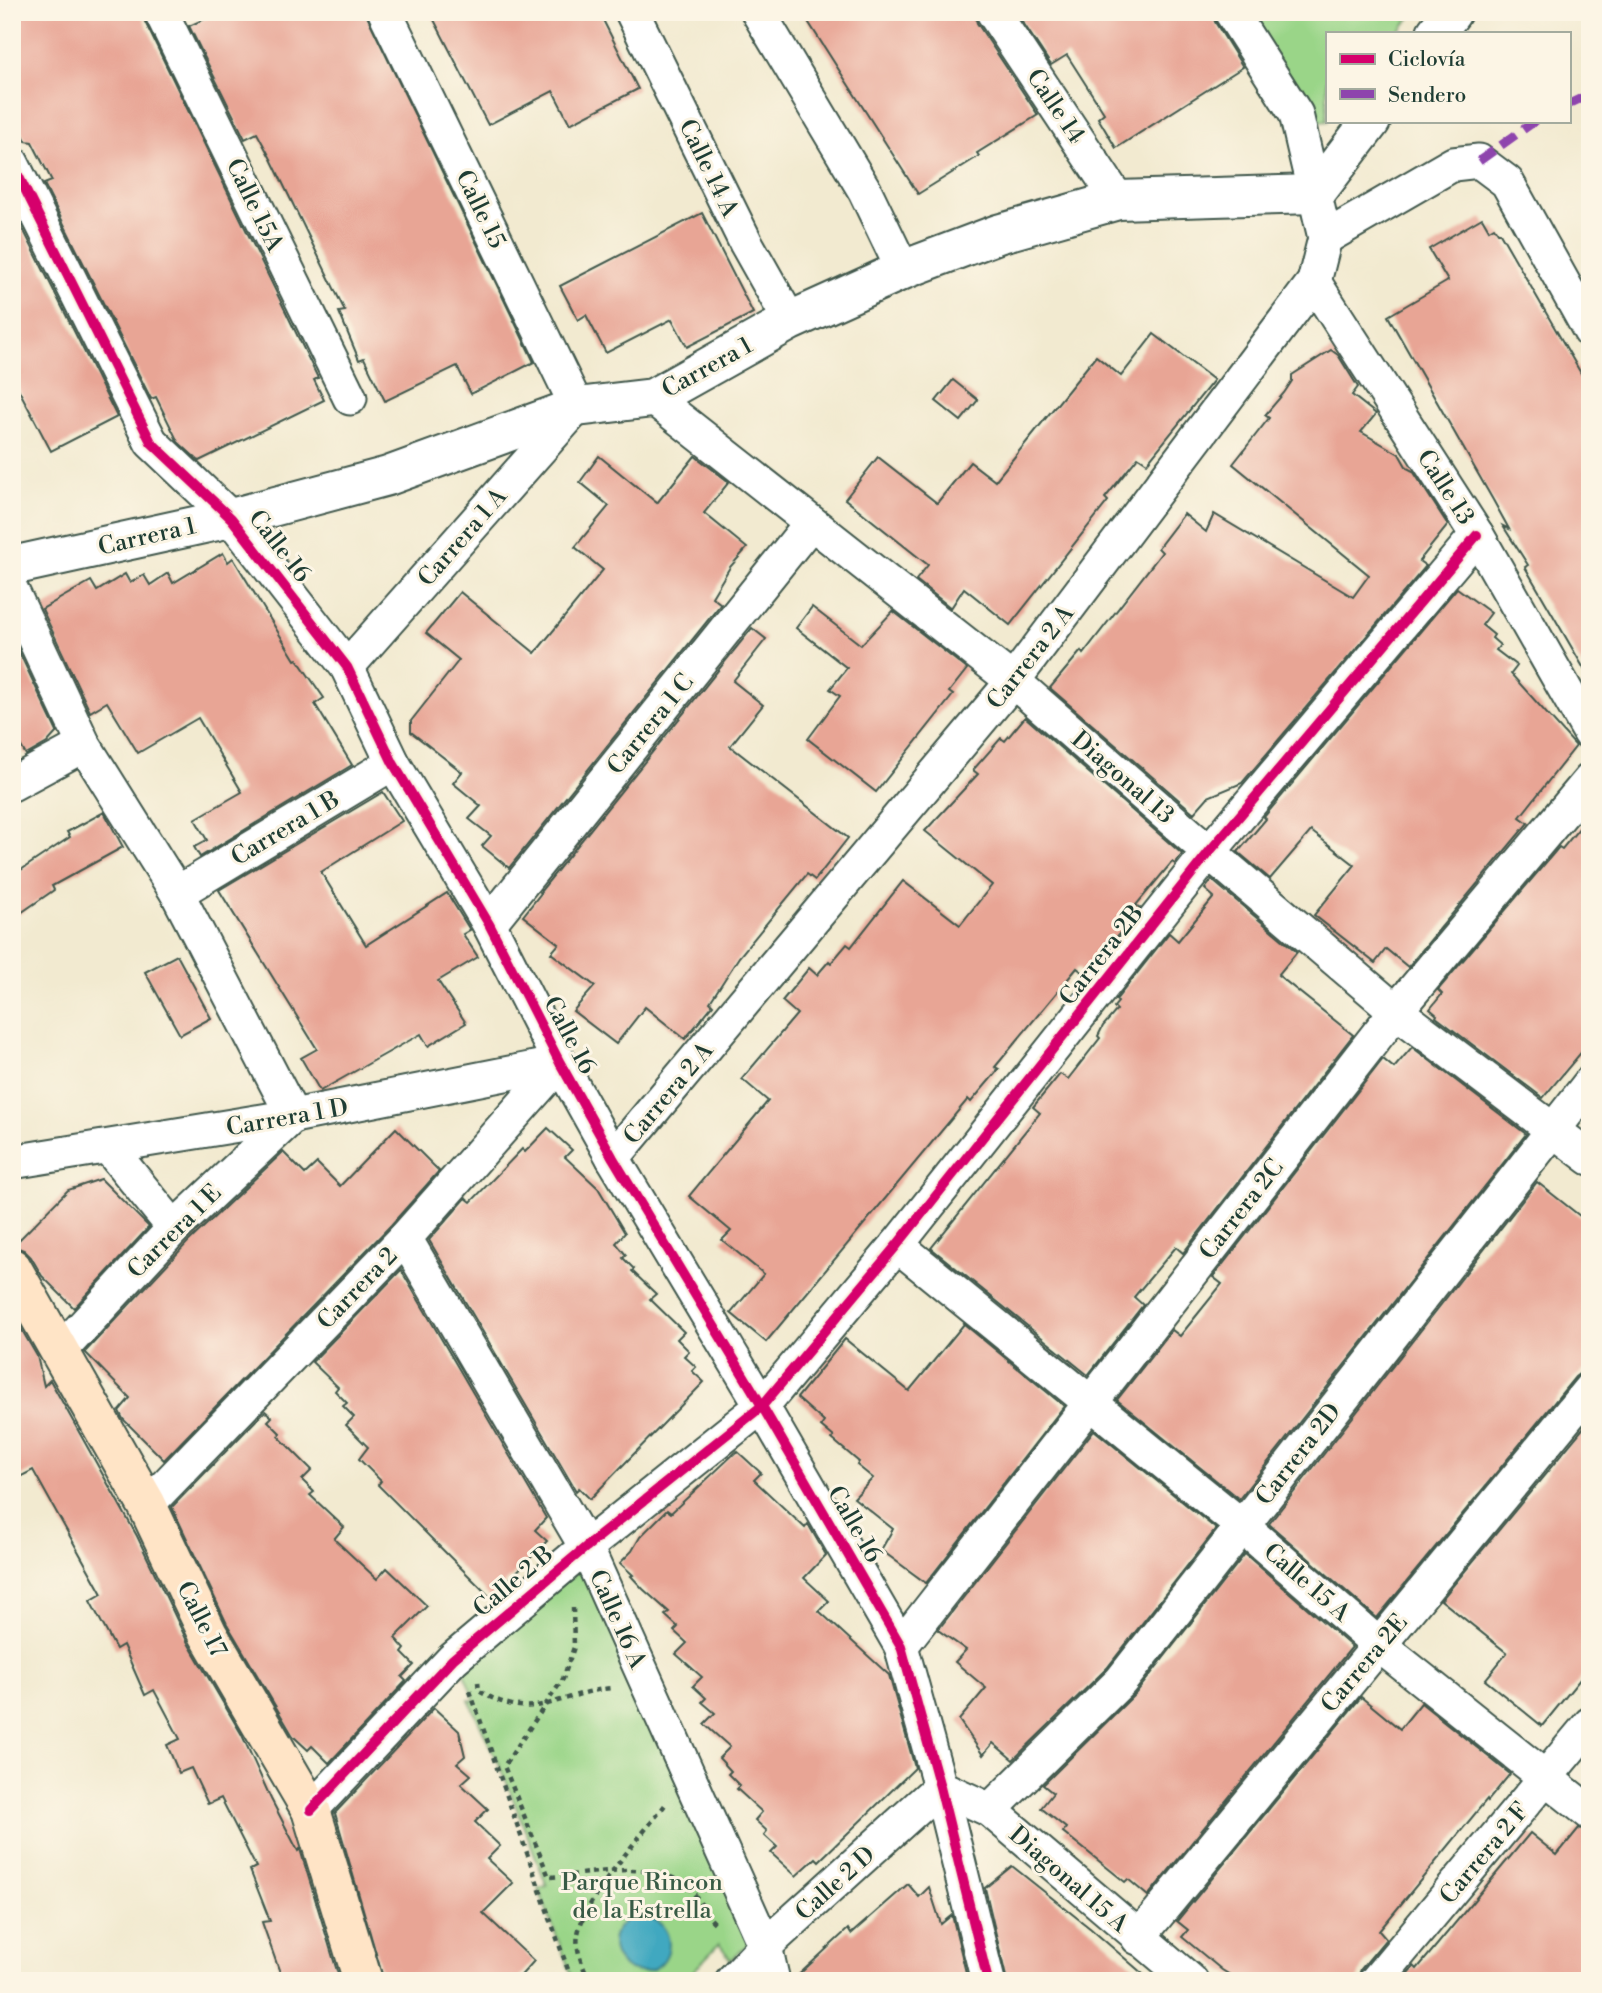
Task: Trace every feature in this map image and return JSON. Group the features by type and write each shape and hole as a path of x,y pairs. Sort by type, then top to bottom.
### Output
{"main road":[{"name":"Calle 17","path":"12,1268 147,1505 208,1634 311,1810 363,1981"}],"street":[{"name":"Calle 15A","path":"161,12 350,398"},
{"name":"Calle 15","path":"385,12 577,407"},
{"name":"Calle 14 A","path":"632,12 746,243 790,321"},
{"path":"758,12 865,191 903,270"},
{"name":"Calle 14","path":"993,12 1118,200"},
{"path":"1231,12 1296,114 1315,194"},
{"path":"1437,32 1452,12"},
{"path":"1315,194 1370,122"},
{"path":"1325,237 1453,164 1479,161 1507,182 1590,331"},
{"name":"Calle 16","path":"12,163 151,442 231,518 347,667 393,763 489,924 613,1158 762,1406 901,1646 940,1787 988,1981"},
{"name":"Carrera 1","path":"12,566 231,518 388,475 577,407 653,398 790,321 903,270 998,234 1118,200 1315,194"},
{"name":"Carrera 2 A","path":"613,1158 1013,681 1314,282 1325,237 1315,194"},
{"name":"Calle 13","path":"1314,282 1477,535 1590,733"},
{"name":"Diagonal 13","path":"653,398 1013,681 1396,1011 1590,1158"},
{"name":"Carrera 1 A","path":"347,667 577,407"},
{"name":"Carrera 1 C","path":"489,924 811,523"},
{"name":"Carrera 2B","path":"762,1406 897,1245 1209,852 1477,535"},
{"path":"12,591 84,744 177,892 293,1116"},
{"path":"12,784 84,744"},
{"name":"Carrera 1 B","path":"177,892 393,763"},
{"name":"Carrera 2C","path":"901,1646 1396,1011 1590,780"},
{"name":"Carrera 1 D","path":"12,1163 293,1116 561,1063"},
{"name":"Carrera 2","path":"147,1505 405,1238 561,1063"},
{"name":"Carrera 2D","path":"990,1810 1121,1681 1590,1083"},
{"name":"Carrera 1 E","path":"60,1350 174,1228 293,1116"},
{"path":"109,1148 174,1228"},
{"name":"Calle 16 A","path":"405,1238 586,1547 765,1946 773,1981"},
{"name":"Calle 15 A","path":"897,1245 1242,1526 1378,1645 1590,1813"},
{"name":"Carrera 2E","path":"1138,1938 1590,1389"},
{"name":"Calle 2 B","path":"311,1810 453,1659 586,1547 762,1406"},
{"name":"Carrera 2 F","path":"1376,1981 1590,1724"},
{"name":"Diagonal 15 A","path":"940,1787 990,1810 1191,1981"},
{"name":"Calle 2 D","path":"732,1981 765,1946 940,1787"}],"path":[{"path":"572,1605 574,1647 563,1679 504,1766 549,1877 654,1871 676,1878 690,1888 710,1919 718,1926"},
{"path":"477,1678 479,1690 497,1701 517,1707 544,1706 612,1687 617,1698"},
{"path":"469,1689 572,1981"},
{"path":"589,1981 579,1956 577,1935 595,1895 668,1802"}],"green space":[{"path":"1240,12 1414,12 1399,32 1326,32 1326,121 1317,122 1307,116"},
{"name":"Parque Rincon de la Estrella","path":"582,1568 757,1936 731,1960 719,1944 684,1981 574,1981 538,1888 547,1886 498,1760 469,1700 475,1701 460,1663"}],"water":[{"path":"635,1916 647,1916 657,1920 665,1928 669,1944 665,1960 657,1968 647,1972 635,1972 625,1968 617,1960 613,1950 613,1938 617,1928 625,1920"}],"building":[{"path":"12,12 142,12 318,378 314,380 324,400 199,461 178,442 156,397 151,399 44,184 52,181 32,142 26,141 12,113"},
{"path":"220,12 365,12 534,362 471,394 457,366 385,401 364,358 359,360 339,312 345,311 271,159 257,133 245,139 189,26"},
{"path":"430,12 599,12 638,89 570,124 553,91 488,125"},
{"path":"802,12 974,12 977,23 1038,115 918,194"},
{"path":"1016,12 1212,12 1215,22 1243,67 1116,148 1098,118 1104,113 1067,55 1051,65"},
{"path":"12,207 117,417 51,451 12,377"},
{"path":"702,213 753,313 687,347 672,319 606,353 586,315 578,320 560,286"},
{"path":"1482,218 1489,230 1494,227 1500,233 1590,389 1590,679 1525,567 1528,565 1503,526 1509,529 1388,316 1448,281 1429,249"},
{"path":"1154,334 1214,380 1147,463 1138,457 1105,498 1108,501 1010,625 964,588 951,608 916,580 928,565 845,499 878,457 937,503 970,462 995,481 1096,356 1121,376"},
{"path":"1331,350 1338,355 1358,387 1352,395 1376,414 1361,432 1399,454 1448,525 1419,561 1426,566 1242,783 1208,797 1194,813 1050,688 1081,651 1083,654 1162,552 1158,548 1184,514 1206,532 1214,514 1353,597 1369,575 1233,464 1269,418 1265,415 1284,393 1292,381 1292,375"},
{"path":"953,380 978,400 961,421 936,401"},
{"path":"599,456 657,503 695,456 729,482 704,513 747,548 730,567 712,597 721,604 509,868 482,846 491,836 469,819 481,806 453,783 462,772 411,732 411,721 459,660 426,633 460,592 535,653 603,570 575,547 609,506 580,482"},
{"path":"223,553 228,562 233,558 295,660 297,659 324,698 315,704 352,765 200,857 194,847 207,840 195,819 242,792 198,718 138,753 107,702 90,712 42,609 91,581 97,591 125,574 130,583 144,575 150,585 168,573 173,583"},
{"path":"1457,588 1491,613 1482,625 1494,635 1492,638 1500,645 1496,650 1517,666 1511,674 1576,746 1520,817 1528,823 1408,967 1386,949 1375,963 1314,915 1355,865 1311,831 1270,879 1238,852 1266,819 1264,817"},
{"path":"812,607 861,645 893,611 967,669 949,692 953,695 876,792 808,739 840,696 830,689 847,668 796,628"},
{"path":"752,628 766,639 733,681 763,705 730,746 848,838 815,880 807,874 739,957 710,1002 713,1005 685,1039 645,1007 616,1044 573,1011 595,986 551,953 559,944 523,916"},
{"path":"12,637 57,732 47,743 26,755 12,731"},
{"path":"1025,717 1182,854 1136,905 1140,908 1086,975 1077,968 995,1067 999,1069 971,1102 968,1099 766,1342 731,1313 764,1274 722,1240 731,1231 689,1196 768,1101 742,1079 797,1014 782,1001 809,968 817,975 847,944 851,947 903,881 960,925 992,885 925,831 978,774 973,770 1001,738 1005,741"},
{"path":"383,792 402,821 321,872 366,945 447,893 470,930 463,934 478,957 438,981 466,1023 428,1046 421,1034 320,1091 301,1058 317,1049 219,890"},
{"path":"104,812 123,847 52,886 54,890 12,919 12,876 70,837 67,832"},
{"path":"1590,815 1590,1042 1543,1098 1436,1017 1430,1009 1442,994 1438,990 1559,847 1562,849"},
{"path":"1212,880 1297,952 1278,975 1353,1035 1183,1253 1176,1247 1134,1297 1143,1305 1088,1375 931,1248 1040,1113 1033,1107 1060,1074 1068,1079 1100,1038 1098,1036 1103,1026 1117,1010 1114,1007 1118,1002 1116,1000 1169,933 1178,941 1214,897 1205,889"},
{"path":"177,955 211,1018 180,1035 145,972"},
{"path":"1412,1047 1526,1134 1239,1499 1117,1400 1172,1330 1180,1336 1222,1284 1213,1277 1383,1059 1394,1068"},
{"path":"396,1128 439,1171 391,1225 164,1460 123,1419 119,1411 130,1398 85,1352 188,1242 283,1152 305,1174 317,1163 340,1186"},
{"path":"548,1128 572,1150 565,1157 598,1188 625,1233 616,1243 626,1255 623,1258 634,1269 632,1271 656,1294 650,1299 684,1332 677,1339 689,1351 684,1356 696,1367 692,1371 704,1382 590,1499 579,1488 576,1491 429,1240 466,1198 471,1202 522,1149 525,1152"},
{"path":"101,1179 149,1227 74,1308 42,1276 31,1257 24,1250 13,1246 68,1190"},
{"path":"1537,1182 1590,1224 1590,1370 1575,1377 1377,1618 1269,1524"},
{"path":"401,1270 546,1518 535,1530 547,1541 491,1598 378,1485 381,1481 359,1459 368,1447 346,1425 354,1417 343,1406 347,1403 335,1391 338,1387 312,1362"},
{"path":"12,1313 37,1356 44,1386 50,1380 137,1536 188,1643 242,1735 271,1799 298,1851 300,1849 340,1981 283,1981 262,1922 270,1921 250,1870 256,1867 221,1798 208,1804 191,1768 179,1773 167,1745 180,1739 154,1690 145,1695 123,1645 116,1649 90,1601 102,1594 33,1470 12,1481"},
{"path":"964,1324 1064,1406 926,1583 881,1550 893,1529 854,1498 873,1478 832,1439 834,1437 821,1426 824,1422 797,1398 845,1339 909,1391"},
{"path":"265,1411 272,1417 268,1421 280,1433 278,1436 312,1470 302,1480 314,1492 310,1495 344,1527 334,1539 377,1579 387,1568 427,1606 395,1638 405,1649 402,1653 414,1665 402,1677 406,1681 329,1763 312,1746 308,1750 293,1736 227,1624 172,1507"},
{"path":"1590,1420 1590,1667 1542,1726 1485,1680 1507,1653 1441,1600"},
{"path":"1094,1430 1216,1529 1107,1668 1013,1760 993,1743 983,1755 959,1720 986,1688 955,1662 966,1650 938,1630"},
{"path":"737,1451 761,1473 754,1480 805,1528 808,1524 826,1555 804,1578 829,1601 819,1611 889,1675 915,1768 819,1861 816,1858 796,1876 771,1853 777,1847 764,1835 767,1831 755,1820 762,1812 737,1789 740,1786 728,1774 731,1771 719,1758 730,1747 704,1724 715,1713 702,1702 706,1698 693,1686 702,1677 676,1654 687,1643 674,1631 678,1627 665,1615 669,1612 643,1589 620,1563 632,1551 640,1537 667,1510 671,1513"},
{"path":"1245,1554 1352,1647 1148,1896 1128,1879 1125,1882 1063,1832 1066,1828 1041,1808 1053,1793 1043,1785 1136,1693"},
{"path":"1361,1697 1400,1729 1421,1703 1510,1774 1379,1931 1386,1939 1361,1969 1357,1981 1240,1981 1222,1970 1182,1937 1188,1930 1177,1921"},
{"path":"434,1708 459,1731 465,1756 457,1763 471,1775 461,1784 488,1809 475,1822 500,1846 487,1859 513,1883 483,1913 534,1961 516,1981 384,1981 335,1813"},
{"path":"1579,1828 1590,1832 1590,1981 1401,1981 1414,1966 1417,1969 1530,1833 1557,1855"},
{"path":"1012,1866 1151,1981 1007,1981 985,1888"},
{"path":"908,1884 919,1897 929,1887 941,1924 952,1915 968,1981 792,1981 848,1929 851,1934"}],"marked path":[{"path":"1570,104 1590,94"},
{"path":"1479,161 1534,122"}],"cycle path":[{"path":"12,163 151,442 231,518 347,667 393,763 489,924 560,1063 613,1158 762,1406 901,1646 940,1787 988,1981"},
{"path":"311,1810 453,1659 586,1547 762,1406 897,1245 1209,852 1477,535"}]}
